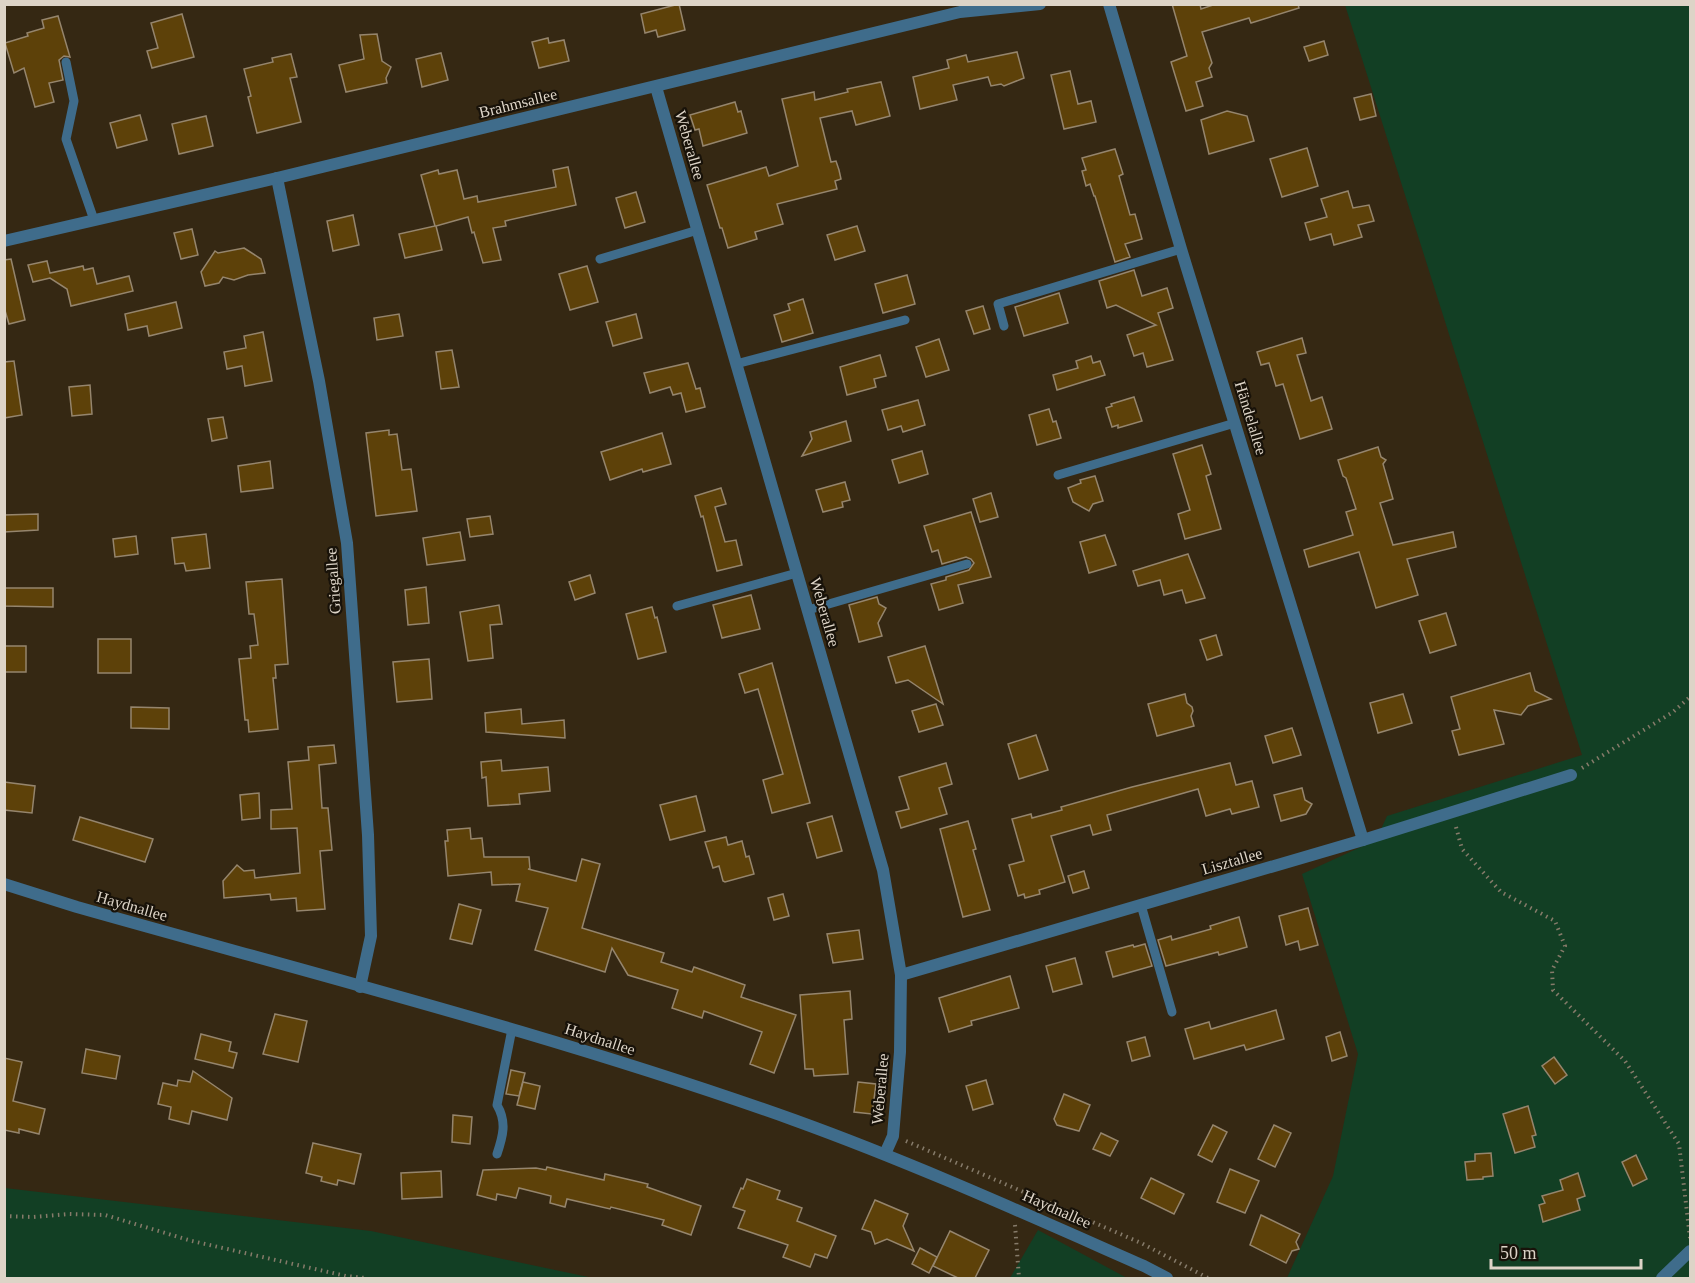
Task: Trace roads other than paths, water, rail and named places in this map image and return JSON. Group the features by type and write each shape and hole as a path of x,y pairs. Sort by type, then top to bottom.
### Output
{"street":[{"name":"Brahmsallee","path":"4,241 277,178 960,12 1040,4"},
{"name":"Händelallee","path":"1109,4 1181,249 1363,840"},
{"name":"Weberallee","path":"656,87 883,870 901,975 900,1052 893,1136 885,1154"},
{"name":"Griegallee","path":"277,178 319,381 347,543 368,835 371,914 371,936 360,987"},
{"name":"Lisztallee","path":"901,975 1363,840 1571,775"},
{"name":"Haydnallee","path":"4,884 77,907 512,1029 791,1119 885,1154 1167,1278"},
{"path":"1662,1278 1690,1251"}],"lane":[{"path":"66,62 74,101 66,139 94,220"},
{"path":"600,259 698,230"},
{"path":"1004,326 998,303 1181,249"},
{"path":"736,364 905,320"},
{"path":"1058,475 1235,423"},
{"path":"808,610 967,564"},
{"path":"677,606 797,573"},
{"path":"1141,905 1172,1012"},
{"path":"497,1154 504,1134 503,1115 498,1105 512,1029"}]}
